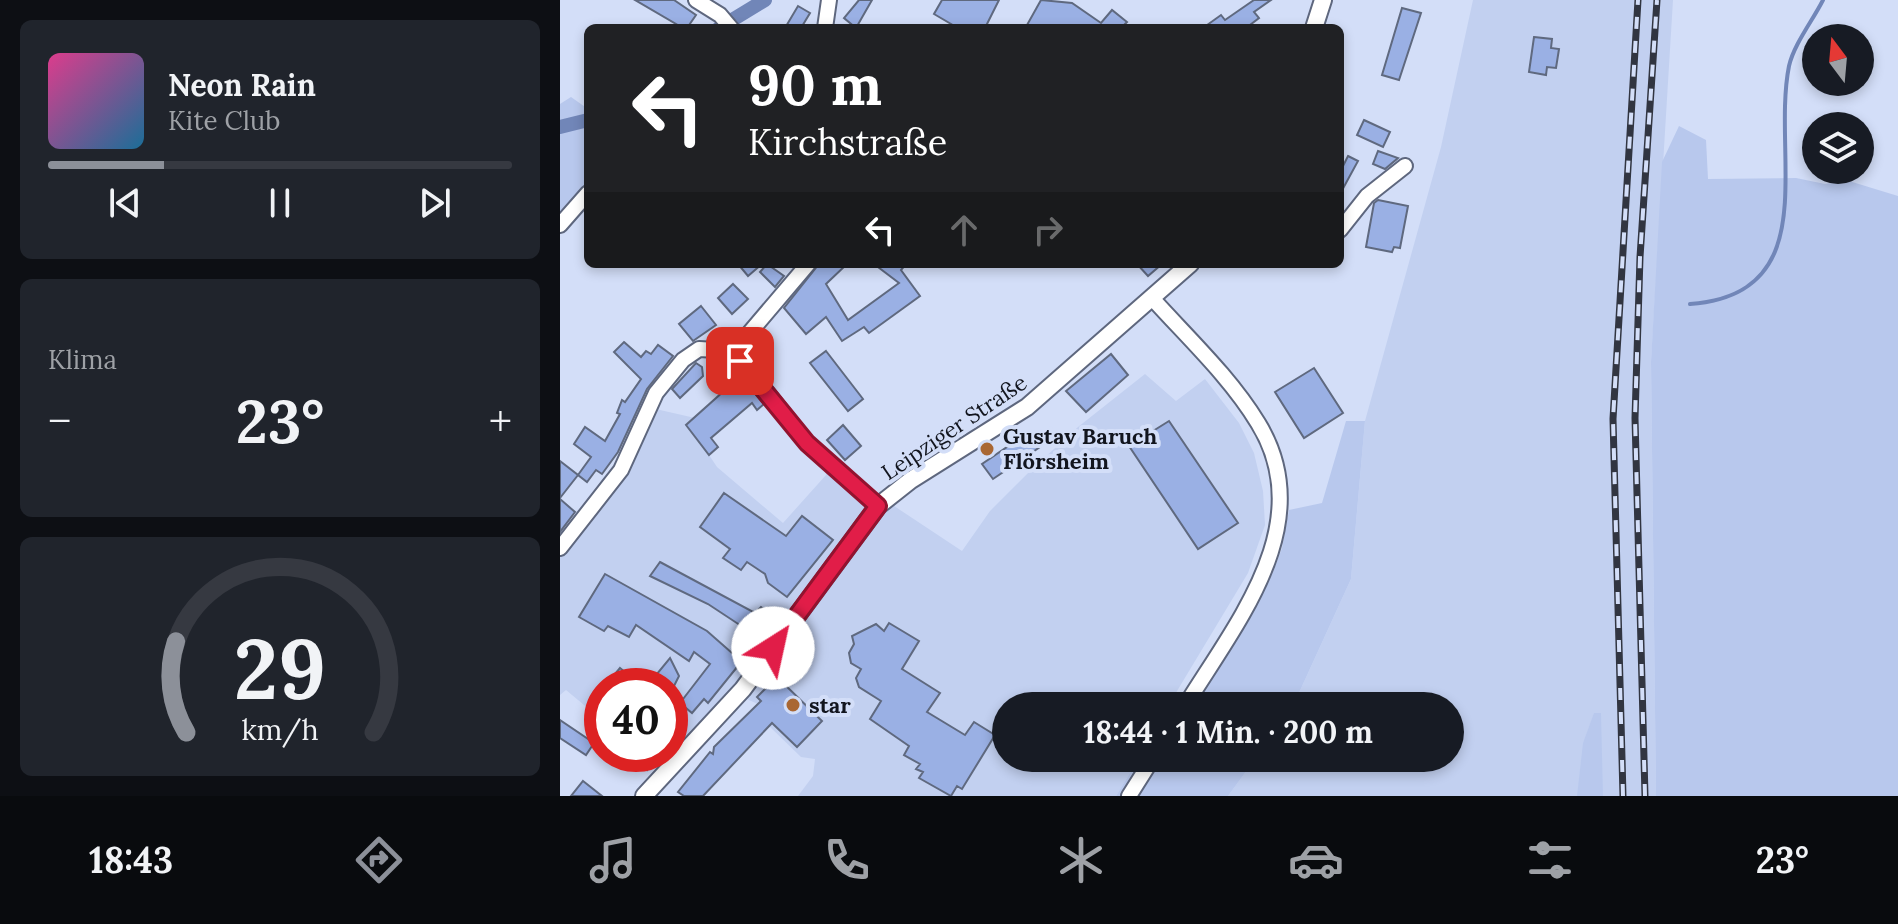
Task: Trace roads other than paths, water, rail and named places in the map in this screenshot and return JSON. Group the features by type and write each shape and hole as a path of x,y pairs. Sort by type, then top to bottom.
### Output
{"street":[{"path":"696,0 720,15 728,24"},
{"path":"826,24 829,0"},
{"path":"1315,24 1323,0"},
{"path":"1344,225 1367,196 1405,166"},
{"path":"560,225 584,198"},
{"path":"734,351 805,268"},
{"name":"Leipziger Straße","path":"644,796 755,673 878,506 911,480 1020,413 1186,268"},
{"path":"1152,298 1228,383 1260,426 1275,461 1280,499 1278,534 1266,570 1193,692"},
{"path":"564,543 621,470 656,393 683,360 699,349 734,351 807,443 878,506"},
{"path":"1129,796 1144,772"}],"waterway":[{"path":"726,24 765,0"},
{"path":"1690,304 1733,295 1760,275 1776,248 1784,215 1785,102 1789,66 1799,41 1823,0"},
{"path":"560,127 584,121"}],"railway":[{"path":"1623,796 1613,419 1638,0"},
{"path":"1645,796 1635,418 1640,257 1657,0"}],"place":[{"name":"Gustav Baruch Flörsheim","path":"987,449"},
{"name":"star","path":"793,705"}]}
